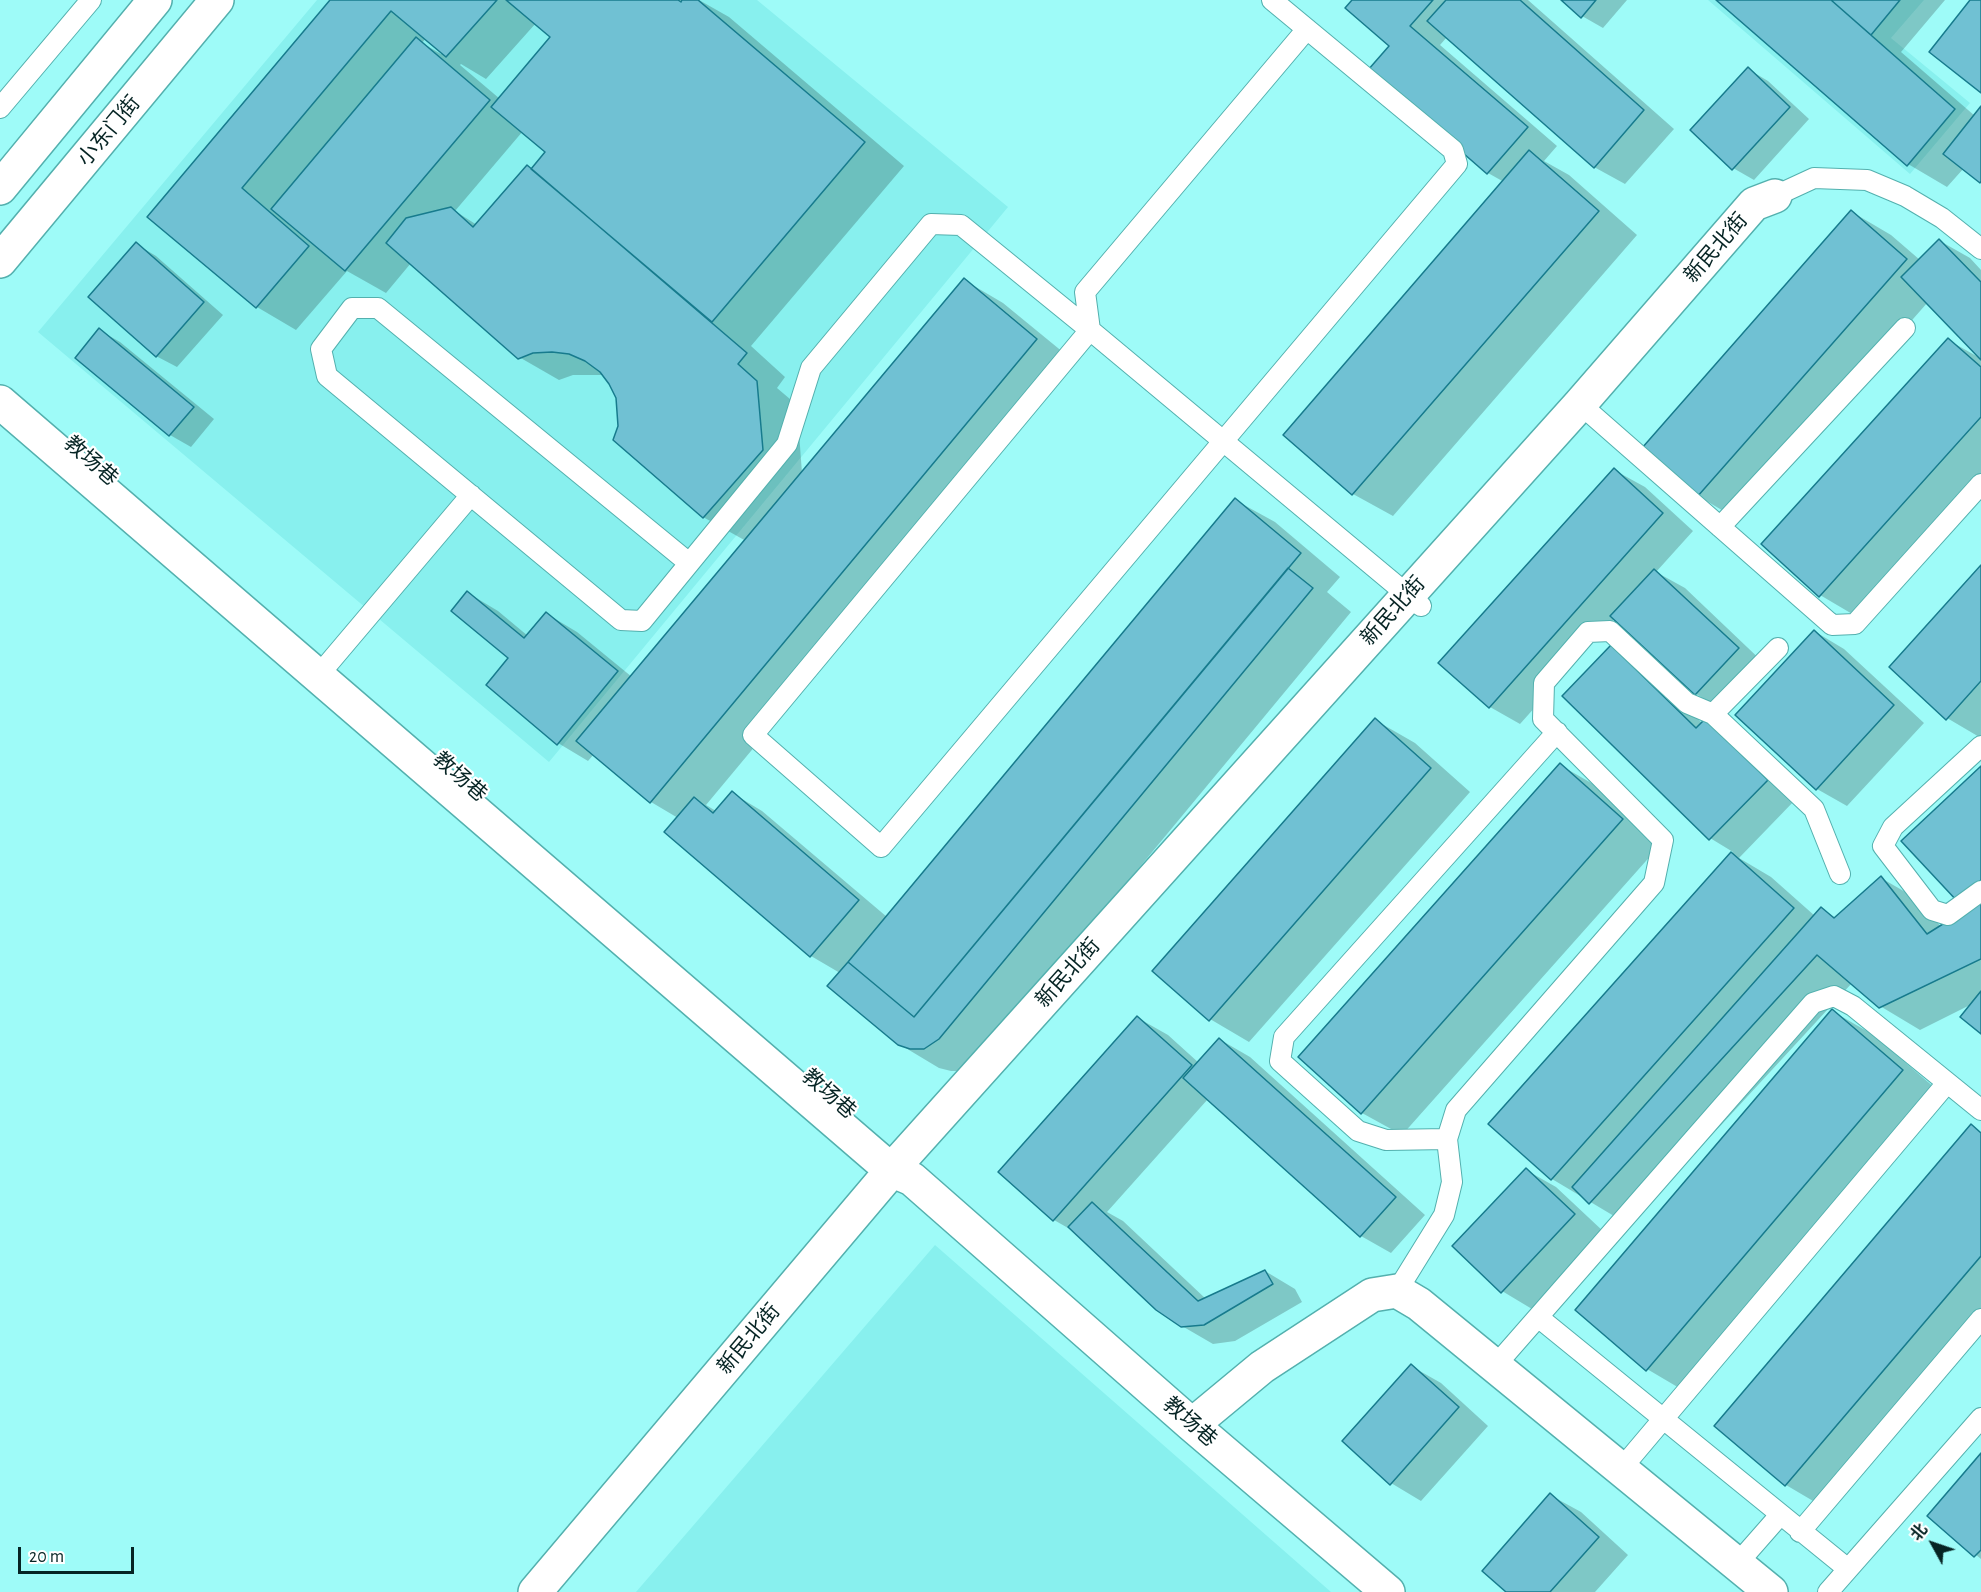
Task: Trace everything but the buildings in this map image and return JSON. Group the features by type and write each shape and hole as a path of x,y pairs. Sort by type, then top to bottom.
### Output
{"street":[{"path":"0,188 155,0"},
{"name":"小东门街","path":"0,261 217,0"},
{"name":"新民北街","path":"535,1592 902,1168 1585,409 1768,216 1775,196"},
{"name":"教场巷","path":"0,382 322,670"},
{"name":"教场巷","path":"0,402 322,670 902,1168 1192,1425 1388,1592"},
{"name":"新民北街","path":"560,1592 902,1168"},
{"path":"1192,1425 1271,1361 1372,1295 1397,1291 1419,1304 1772,1592"}],"lane":[{"path":"0,108 91,0"},
{"path":"1272,0 1307,29 1453,150 1457,164 880,847 753,735 1090,330 1085,292 1307,29"},
{"path":"1775,196 1814,178 1867,180 1905,196 1942,218 1981,248"},
{"path":"689,563 378,308 352,308 321,349 327,376 621,620 642,621 787,444 811,368 931,224 961,225 1414,600"},
{"path":"1720,527 1905,328"},
{"path":"1585,409 1832,625 1855,624 1981,484"},
{"path":"322,670 471,495"},
{"path":"1397,1291 1444,1215 1452,1182 1447,1139 1456,1110 1654,883 1663,840 1543,719 1544,683 1588,632 1610,631 1688,703 1713,714 1814,809 1840,874"},
{"path":"1713,714 1778,648"},
{"path":"1447,1139 1386,1140 1358,1131 1280,1061 1284,1037 1557,732"},
{"path":"1981,746 1893,827 1883,846 1932,910 1948,915 1981,891"},
{"path":"1496,1366 1813,1004 1834,996 1853,1006 1981,1110"},
{"path":"1621,1469 1947,1083"},
{"path":"1538,1317 1848,1569"},
{"path":"1800,1532 1981,1319"},
{"path":"1828,1592 1981,1418"},
{"path":"1737,1564 1780,1515"}],"shaded area":[{"path":"317,0 757,0 1008,207 549,762 38,332"},
{"path":"1708,0 1924,0 1891,38 1970,103 1910,174"},
{"path":"935,1245 1331,1592 636,1592"}]}
